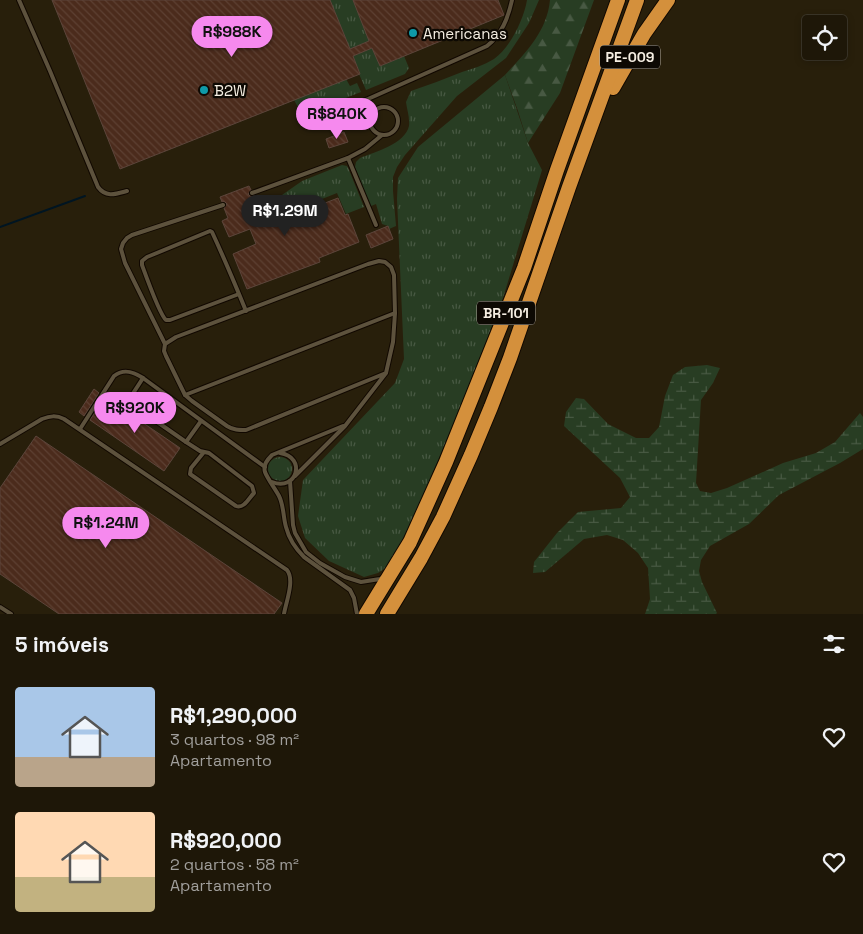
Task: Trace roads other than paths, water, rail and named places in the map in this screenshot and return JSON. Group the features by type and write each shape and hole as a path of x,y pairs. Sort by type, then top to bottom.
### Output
{"highway":[{"name":"BR-101","path":"366,614 410,542 446,462 520,277 618,0"},
{"name":"BR-101","path":"387,614 443,517 472,455 510,358 637,0"},
{"name":"PE-009","path":"596,116 639,42 668,0"}],"lane":[{"path":"19,0 98,187 102,192 115,195 127,191"},
{"path":"304,124 376,96 487,46 497,37 504,26 512,0"},
{"path":"376,96 380,107"},
{"path":"380,107 391,108 398,117 397,128 388,135 382,135 377,134 370,125 371,114 380,107"},
{"path":"252,193 348,158 365,149 382,135"},
{"path":"348,158 376,225"},
{"path":"223,205 127,238 121,250 125,263 165,344 166,356 186,394 192,401 232,429 246,430 386,373"},
{"path":"239,294 166,320 159,308 142,266 142,261 147,257 210,231 212,232 239,294 246,311"},
{"path":"165,344 176,337 368,264 380,261 388,264 394,274 395,313 393,342 386,373 345,426 290,481 280,484 270,480"},
{"path":"186,394 395,313"},
{"path":"80,428 114,376 119,372 131,372 143,378 265,467"},
{"path":"143,378 130,398 130,403 200,451 209,453 252,486 254,493 242,506 236,506 190,474 191,468 204,452"},
{"path":"0,444 50,416 58,416 80,428 287,570 291,580 284,614"},
{"path":"186,442 201,421"},
{"path":"345,426 276,453 268,458 265,472 282,504 290,539 304,557 350,590 354,598 357,614"},
{"path":"276,453 287,454 292,457 296,467 295,476"},
{"path":"290,481 295,533 306,552 313,558 345,577 361,582 380,579 394,569"},
{"path":"0,607 11,614"}],"waterway":[{"path":"0,227 85,196"}],"place":[{"name":"Americanas","path":"413,33"},
{"name":"B2W","path":"204,90"}]}
